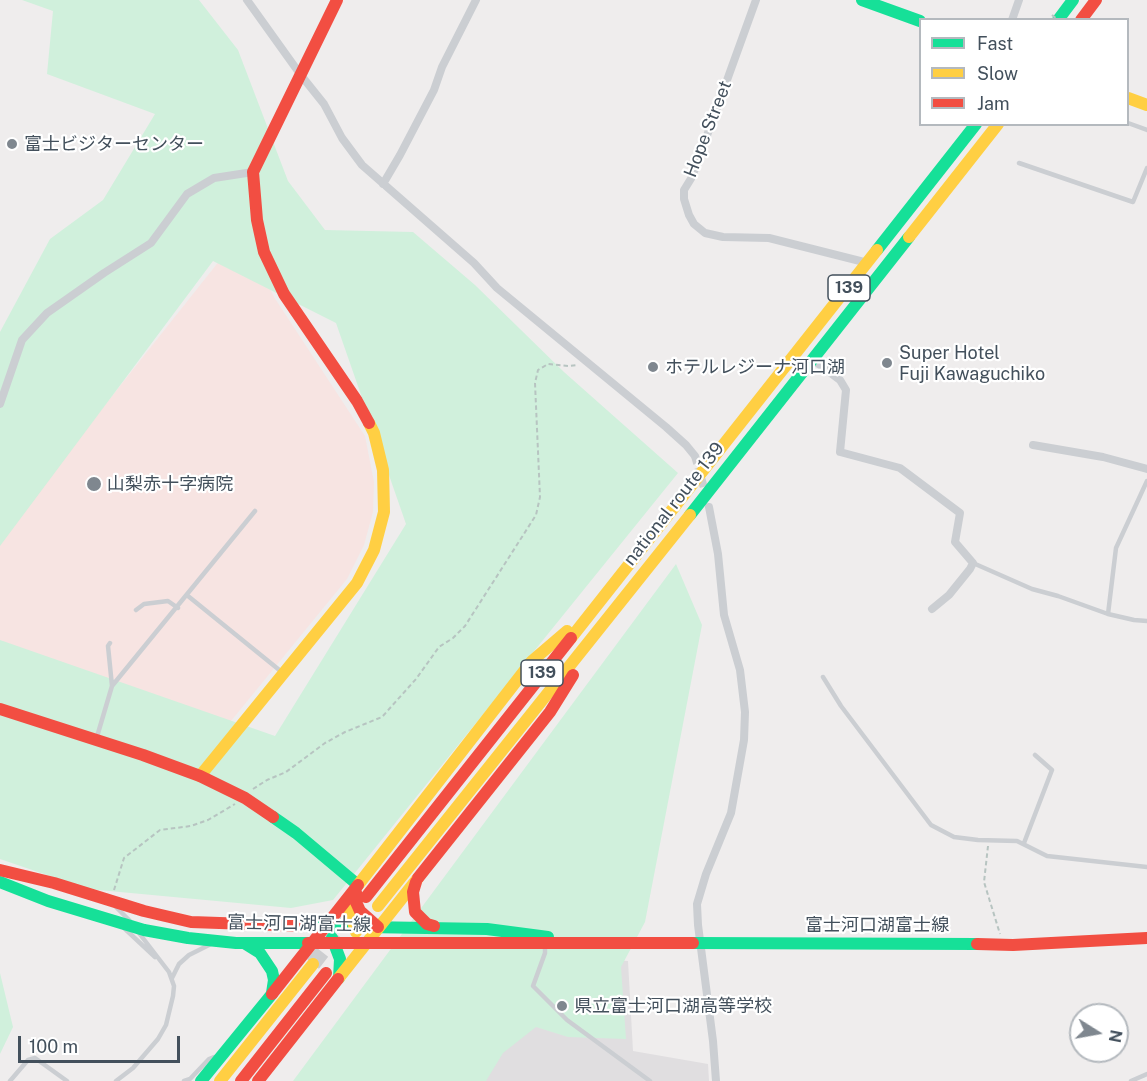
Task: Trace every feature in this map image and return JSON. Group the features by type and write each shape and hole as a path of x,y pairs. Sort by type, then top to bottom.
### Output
{"main road":[{"path":"200,776 357,583 375,550 384,512 383,470 374,433 357,401 284,294 264,252 257,220 254,172 337,0"},
{"path":"862,0 886,4 919,20"},
{"path":"1056,18 1073,0"},
{"path":"1082,18 1096,0"},
{"path":"1129,98 1147,105"},
{"name":"national route 139","path":"366,897 974,126"},
{"name":"national route 139","path":"378,906 608,619 996,126"},
{"path":"201,1081 326,926 532,661 594,607"},
{"path":"258,1081 550,712 608,619"},
{"path":"0,708 200,776 245,798 296,833 358,885"},
{"name":"富士河口湖富士線","path":"0,870 169,918 212,924 487,929 545,940"},
{"path":"418,878 413,892 415,912 427,924 440,928"},
{"name":"富士河口湖富士線","path":"0,882 48,901 136,928 165,935 219,942 366,944 545,940 606,943 1004,945 1147,938"},
{"path":"358,885 351,902 350,912 353,927 366,944"},
{"path":"358,885 356,902 360,911 378,927"},
{"path":"326,926 340,959 339,979"},
{"path":"244,943 260,953 272,971 274,980 272,994"},
{"path":"220,1081 313,964"},
{"path":"241,1081 326,973"}],"street":[{"path":"247,0 324,104 362,165 474,263 497,288 666,427 695,456"},
{"path":"383,184 434,90 442,67 476,0"},
{"name":"Hope Street","path":"756,0 692,177 684,190 689,215 694,224 705,232 723,237 769,238 868,263"},
{"path":"1013,18 1019,0"},
{"path":"0,404 22,340 47,313 152,243 187,195 214,178 254,172"},
{"path":"812,359 840,380 846,390 840,452 900,468 960,513 955,542 973,563 949,595 932,609"},
{"path":"1033,445 1080,453 1147,469"},
{"path":"709,507 718,554 724,615 740,669 745,712 744,740 731,813 706,874 697,904 716,1081"}],"lane":[{"path":"1129,123 1147,130"},
{"path":"1019,163 1133,202 1147,168"},
{"path":"1108,614 1116,548 1147,481"},
{"path":"112,686 188,596 255,511"},
{"path":"973,563 1032,589 1108,614 1147,621"},
{"path":"188,596 283,674"},
{"path":"136,610 144,604 168,601 178,608"},
{"path":"96,740 112,686 108,646 110,643"},
{"path":"823,677 841,706 931,825 954,837 1017,841 1047,856 1147,867"},
{"path":"1024,843 1052,770 1035,755"},
{"path":"111,901 136,928 164,965 172,978 173,996 166,1025 149,1052 116,1081"},
{"path":"117,922 164,965"},
{"path":"545,940 545,953 533,986 567,1020 650,1081"},
{"path":"172,978 179,964 189,955 219,942"},
{"path":"184,1081 190,1079 209,1059 225,1052"},
{"path":"10,1081 31,1058 40,1060 67,1081"},
{"path":"1131,1081 1147,1074"}],"path":[{"path":"111,901 124,858 160,830 191,826 208,820 245,798 255,786 286,772 325,743 382,717 416,679 439,646 453,638 465,626 536,515 540,497 535,383 538,370 548,364 569,366 584,360"},
{"path":"988,840 984,882 1004,945"}],"shaded area":[{"name":"山梨赤十字病院","path":"247,226 255,259 274,297 365,436 374,482 373,512 364,545 347,579 204,754 0,702 0,537"},
{"name":"県立富士河口湖高等学校","path":"527,956 628,961 633,1051 708,1064 709,1081 440,1081"}],"green space":[{"path":"22,0 199,0 238,50 288,181 325,230 413,232 475,285 564,372 678,473 333,900 291,908 88,889 0,859 0,640 275,736 406,524 336,323 213,261 0,546 0,332 50,239 103,200 155,114 47,74 53,11"},
{"path":"676,564 702,625 645,922 621,967 626,1039 568,1037 536,1027 503,1053 486,1081 293,1081"},
{"path":"0,973 13,1027 0,1054"}],"tunnel":[{"path":"695,456 706,495"},
{"path":"313,964 350,917"}],"traffic: fast":[{"path":"862,0 919,21"},
{"path":"1060,18 1073,0"},
{"path":"877,250 974,126"},
{"path":"690,515 909,237"},
{"path":"273,817 296,833 358,885"},
{"path":"0,882 48,901 144,930 236,943 308,943"},
{"path":"305,926 487,929 548,937"},
{"path":"332,938 340,959 339,978"},
{"path":"244,943 260,953 272,971 274,980 272,993"},
{"path":"693,943 977,944"},
{"path":"201,1081 272,994"}],"traffic: slow":[{"path":"1129,98 1147,105"},
{"path":"909,237 996,126"},
{"path":"571,638 877,250"},
{"path":"200,776 357,583 374,550 384,512 383,470 374,433 369,423"},
{"path":"378,906 690,515"},
{"path":"358,885 532,661 567,631"},
{"path":"338,979 418,878"},
{"path":"354,894 350,912 356,932"},
{"path":"220,1081 313,964"}],"traffic: jam":[{"path":"337,0 253,172 257,220 264,252 284,294 357,401 369,423"},
{"path":"1082,18 1096,0"},
{"path":"366,897 571,638"},
{"path":"418,878 550,712 573,675"},
{"path":"0,709 143,755 200,776 245,798 273,817"},
{"path":"0,870 191,922 305,926"},
{"path":"416,882 413,892 415,912 427,924 434,926"},
{"path":"272,994 358,885"},
{"path":"356,892 356,902 360,911 378,927"},
{"path":"977,944 1013,945 1147,938"},
{"path":"308,943 693,943"},
{"path":"241,1081 326,973"},
{"path":"258,1081 338,979"}],"place":[{"name":"富士ビジターセンター","path":"12,144"},
{"name":"Super Hotel Fuji Kawaguchiko","path":"887,363"},
{"name":"ホテルレジーナ河口湖","path":"653,367"},
{"name":"山梨赤十字病院","path":"94,484"},
{"name":"県立富士河口湖高等学校","path":"562,1006"}]}
